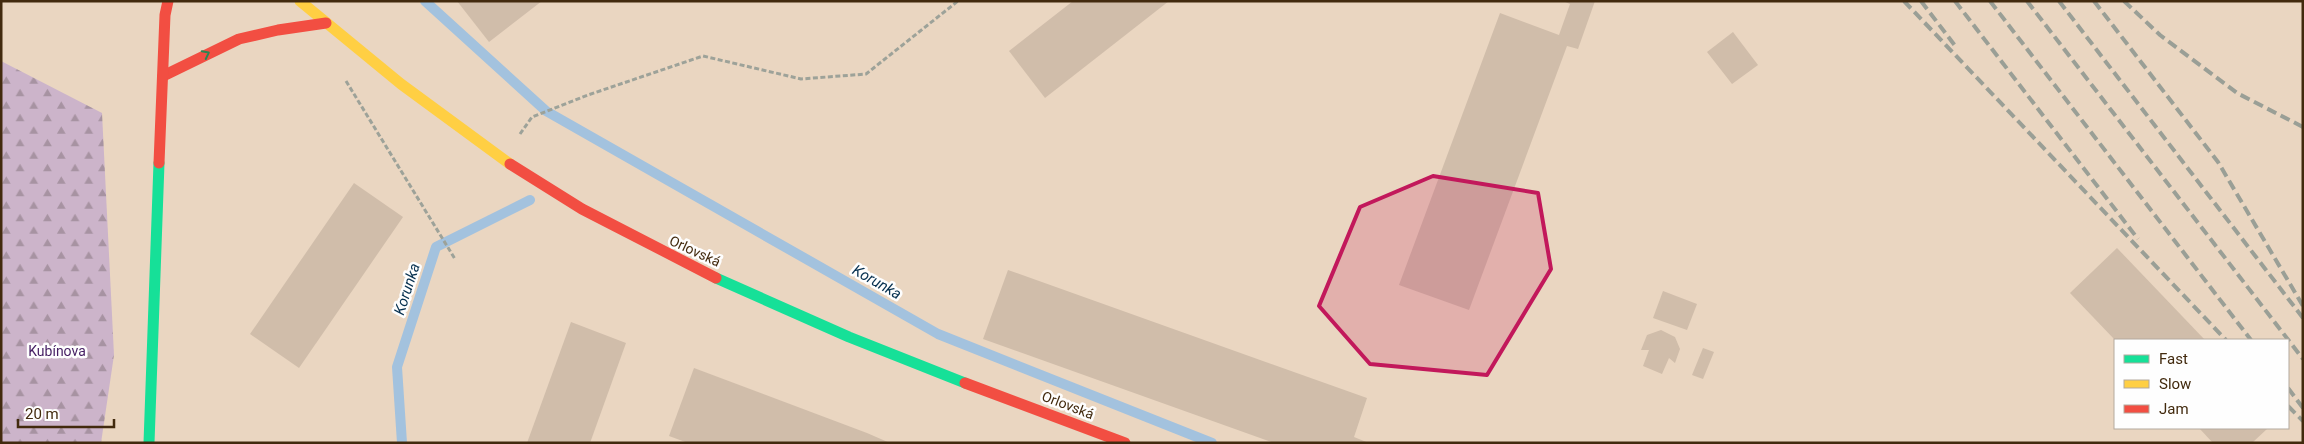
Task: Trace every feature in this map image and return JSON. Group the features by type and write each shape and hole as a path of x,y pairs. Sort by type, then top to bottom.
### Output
{"main road":[{"path":"149,443 165,15 168,1"},
{"name":"Orlovská","path":"300,1 451,123 501,159 579,208 639,241 770,302 953,378 1125,443"},
{"path":"163,76 213,50 249,36 286,28 326,23"}],"path":[{"path":"501,159 532,117 588,95 703,56 801,79 866,74 958,1"},
{"path":"344,78 456,259"}],"highlighted area":[{"path":"1433,176 1538,193 1551,269 1487,375 1370,364 1319,306 1360,207"}],"green space":[{"name":"Kubínova","path":"1,61 102,113 114,355 101,443 1,443"}],"building":[{"path":"457,1 542,1 489,42"},
{"path":"1073,1 1169,1 1045,98 1009,51"},
{"path":"1563,1 1595,1 1578,49 1567,46 1469,310 1399,285 1500,13 1559,35 1570,4"},
{"path":"1733,32 1758,65 1732,84 1707,52"},
{"path":"354,183 403,217 299,368 250,334"},
{"path":"2117,248 2204,339 2114,339 2070,293"},
{"path":"1008,270 1367,398 1354,437 1369,443 1274,443 983,339"},
{"path":"1663,291 1697,304 1687,330 1653,318"},
{"path":"571,322 626,343 590,443 527,443"},
{"path":"1661,330 1675,337 1680,349 1675,363 1669,358 1662,374 1643,366 1649,350 1641,350 1647,335"},
{"path":"1703,348 1714,352 1703,379 1692,375"},
{"path":"694,368 890,443 688,443 669,436"},
{"path":"2200,429 2267,429 2252,443 2213,443"}],"waterway":[{"name":"Korunka","path":"425,1 546,111 938,334 1212,443"},
{"name":"Korunka","path":"402,443 397,367 436,247 530,200"}],"railway":[{"path":"1904,1 2225,339"},
{"path":"1921,1 1956,47"},
{"path":"1955,1 2138,239"},
{"path":"1990,1 2250,339"},
{"path":"2027,1 2288,339"},
{"path":"2059,1 2303,318"},
{"path":"2094,1 2218,162 2303,306"},
{"path":"2124,1 2160,35 2237,93 2303,127"},
{"path":"2289,341 2303,359"},
{"path":"2289,389 2303,408"},
{"path":"2289,407 2303,421"}],"traffic: fast":[{"path":"149,443 159,163"},
{"path":"716,278 849,337 965,383"}],"traffic: slow":[{"path":"300,1 401,84 510,164"}],"traffic: jam":[{"path":"159,163 165,15 168,1"},
{"path":"163,76 239,39 278,30 326,23"},
{"path":"510,164 582,209 716,278"},
{"path":"965,383 1125,443"}]}
